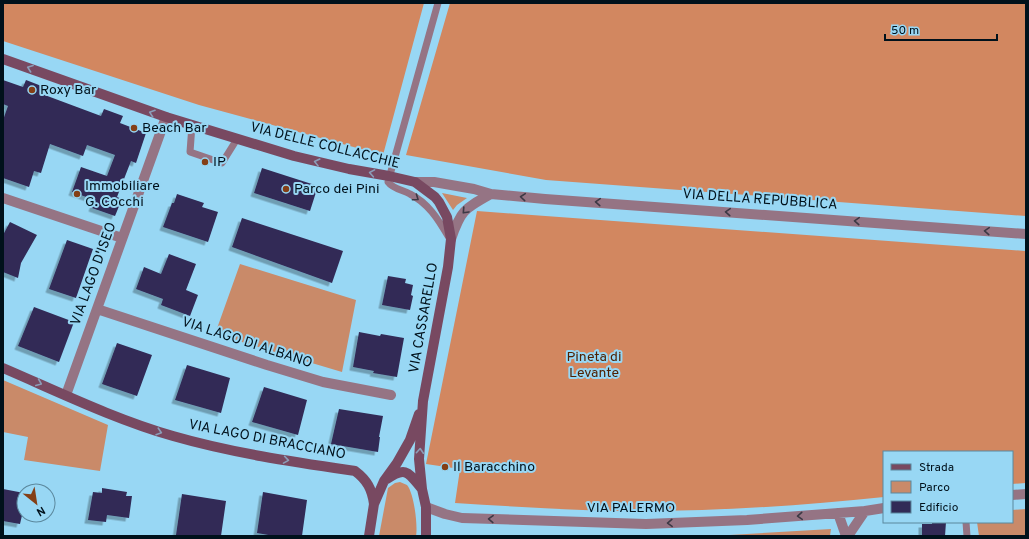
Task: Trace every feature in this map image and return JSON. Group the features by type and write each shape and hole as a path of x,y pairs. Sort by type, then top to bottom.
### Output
{"main road":[{"name":"VIA DELLE COLLACCHIE","path":"3,59 166,117 237,139 294,156 415,182 429,191 445,211 451,239"},
{"name":"VIA CASSARELLO","path":"426,536 426,507 422,490 419,459 423,401 448,267 451,239"},
{"name":"VIA LAGO DI BRACCIANO","path":"3,368 135,424 173,436 220,448 266,457 355,471 363,477 369,485 373,494 374,504"},
{"name":"VIA CASSARELLO","path":"369,536 374,504 384,481 397,463 410,440 423,401"},
{"name":"VIA CASSARELLO","path":"384,481 396,473 408,473 422,490"}],"street":[{"name":"VIA LAGO D'ISEO","path":"66,394 166,117"},
{"name":"VIA DELLA REPUBBLICA","path":"415,182 434,182 474,189 491,194 1026,234"},
{"path":"451,239 457,221 464,211 472,204 491,194"},
{"path":"3,198 122,238"},
{"name":"VIA LAGO DI ALBANO","path":"97,309 267,365 334,384 391,395"},
{"path":"1013,495 1026,494"},
{"name":"VIA PALERMO","path":"426,507 462,518 646,524 747,520 865,511 883,508"},
{"path":"847,536 865,511"},
{"path":"838,513 847,536"}],"lane":[{"path":"438,3 388,182 390,185 409,193 420,200 438,220 451,239"},
{"path":"192,125 190,152 222,163 237,139"},
{"path":"966,523 967,536"}],"green space":[{"path":"3,3 424,3 383,155 199,105 3,41"},
{"path":"450,3 1026,3 1026,216 546,180 406,155"},
{"path":"442,193 467,198 453,210"},
{"name":"Pineta di Levante","path":"477,211 1026,251 1026,483 1013,484 1013,451 883,451 883,497 771,507 714,510 581,510 455,503 460,469 426,464"},
{"path":"240,264 356,300 342,372 215,334"},
{"path":"3,380 108,425 100,471 24,460 28,437 3,432"},
{"path":"400,482 407,485 412,495 416,518 416,536 379,536 388,488 395,483"},
{"path":"1026,509 1026,536 979,536 977,523 1013,523 1013,510"},
{"path":"831,529 830,536 712,536"}],"building":[{"path":"3,80 23,87 26,80 44,87 42,94 101,116 104,109 123,116 120,123 146,133 136,163 131,161 117,197 122,199 115,216 92,208 95,200 72,192 81,167 107,176 115,155 87,145 83,156 50,144 41,173 34,171 29,187 3,178 3,120 8,106 3,104"},
{"name":"Parco dei Pini","path":"262,168 318,186 310,211 254,193"},
{"path":"177,194 204,203 202,207 218,212 208,242 163,227"},
{"path":"242,218 343,251 332,283 232,247"},
{"path":"10,222 37,235 21,263 18,278 3,272 3,235"},
{"path":"67,240 93,249 76,298 49,289"},
{"path":"169,254 196,264 186,290 198,295 190,316 161,305 163,299 136,289 144,267 161,274"},
{"path":"388,276 406,279 405,283 413,285 411,295 413,296 410,310 382,305"},
{"path":"34,307 74,322 59,362 18,346"},
{"path":"359,332 404,338 397,377 373,373 374,371 353,367"},
{"path":"117,343 152,355 137,396 102,384"},
{"path":"187,365 230,378 221,413 175,400"},
{"path":"264,387 307,400 298,435 252,422"},
{"path":"339,409 383,416 378,452 331,444"},
{"path":"102,488 127,492 126,496 132,496 129,518 107,515 106,522 88,520 93,492 102,493"},
{"path":"3,489 16,491 16,523 20,524 3,521"},
{"path":"263,492 307,500 302,536 274,536 257,533"},
{"path":"182,494 226,501 221,536 176,535"},
{"path":"946,523 945,536 922,536 922,524"}],"place":[{"name":"Roxy Bar","path":"32,90"},
{"name":"Beach Bar","path":"134,128"},
{"name":"IP","path":"205,162"},
{"name":"Parco dei Pini","path":"286,189"},
{"name":"Immobiliare G. Cocchi","path":"77,194"},
{"name":"Il Baracchino","path":"445,467"}]}
